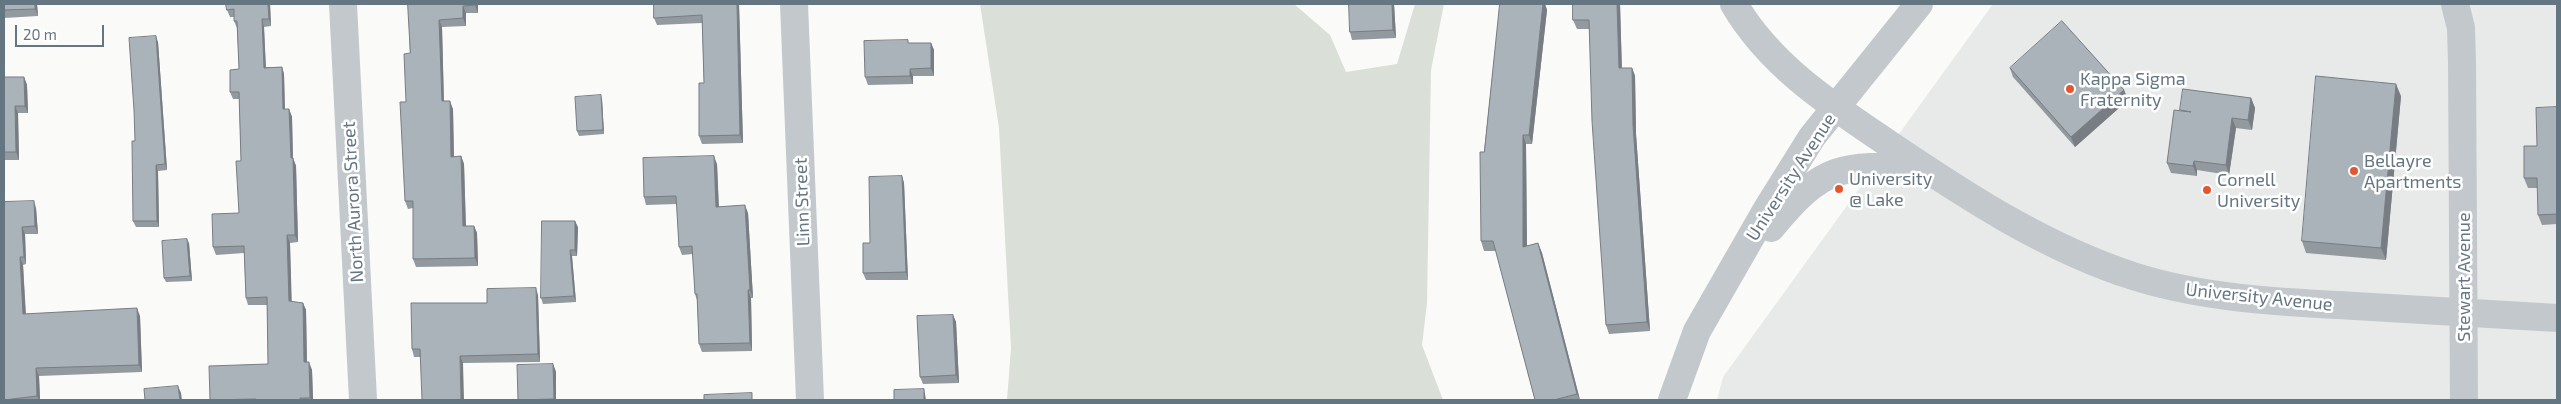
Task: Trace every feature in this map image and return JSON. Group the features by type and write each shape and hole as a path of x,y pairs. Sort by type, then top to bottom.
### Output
{"street":[{"name":"North Aurora Street","path":"343,4 363,400"},
{"name":"Linn Street","path":"794,4 810,400"},
{"path":"1734,4 1746,26 1777,60 1809,88 1836,107 1919,4"},
{"name":"Stewart Avenue","path":"2456,4 2461,28 2462,62 2465,312 2464,400"},
{"name":"University Avenue","path":"1672,400 1697,331 1767,209 1812,137 1836,107 1925,168 2030,232 2100,264 2157,282 2202,293 2254,299 2557,318"},
{"path":"1728,279 1790,206 1808,188 1832,172 1873,166 1925,168"}],"shaded area":[{"path":"980,4 1294,4 1330,35 1346,72 1397,64 1415,4 1444,4 1431,70 1427,303 1422,345 1443,400 1007,400 1011,348 999,128"},
{"name":"Cornell University","path":"1993,4 2557,4 2557,400 1717,400 1723,377"}],"building":[{"path":"4,4 35,4 35,9 4,10"},
{"path":"226,4 268,4 269,19 262,19 264,68 282,67 283,109 289,109 291,158 293,158 295,235 287,235 289,301 303,303 304,362 309,362 310,398 300,398 300,400 210,400 209,366 268,364 267,297 246,298 244,246 213,247 212,214 239,213 236,161 241,161 239,92 230,92 230,70 239,69 237,21 234,21 234,9 227,10"},
{"path":"408,4 475,4 463,6 463,18 439,20 442,101 450,101 451,157 461,156 463,226 474,226 475,258 413,259 413,201 405,201 400,102 406,102 404,54 410,53"},
{"path":"654,4 737,4 740,135 699,136 699,83 704,83 702,15 654,18"},
{"path":"1349,4 1392,4 1393,30 1350,32"},
{"path":"1500,4 1543,4 1529,135 1523,135 1523,247 1538,243 1577,394 1554,400 1535,400 1493,241 1481,241 1480,152 1484,152"},
{"path":"1573,4 1617,4 1619,68 1632,68 1633,125 1647,322 1606,325 1592,121 1589,20 1573,20"},
{"name":"Kappa Sigma Fraternity","path":"2062,21 2124,90 2071,137 2010,68"},
{"path":"156,36 165,164 156,165 157,221 133,221 132,141 135,141 129,38"},
{"path":"908,40 908,43 931,43 931,68 910,69 910,76 865,77 864,41"},
{"name":"Bellayre Apartments","path":"2316,76 2396,84 2381,248 2302,241"},
{"path":"4,77 24,77 25,106 15,106 16,152 4,152"},
{"path":"2183,89 2251,98 2248,120 2232,118 2226,165 2194,161 2193,166 2167,163 2174,110 2191,112 2180,110"},
{"path":"601,95 603,130 577,131 575,97"},
{"path":"2557,107 2557,214 2538,215 2537,178 2524,178 2524,146 2537,146 2536,108"},
{"path":"714,156 716,207 745,205 750,290 748,290 750,343 699,344 697,294 695,294 692,246 679,247 676,196 644,197 643,158"},
{"path":"902,176 906,272 863,273 863,243 870,243 869,177"},
{"path":"34,201 35,226 22,227 24,257 20,257 23,314 137,308 139,365 36,368 37,396 4,400 4,202"},
{"path":"542,221 575,221 575,250 570,250 574,296 541,298"},
{"path":"187,239 190,276 164,278 162,241"},
{"path":"536,288 538,354 460,356 461,400 422,400 420,349 412,349 411,303 487,303 487,289"},
{"path":"953,315 956,375 920,377 917,316"},
{"path":"553,364 554,399 518,400 517,365"},
{"path":"178,386 180,400 145,400 144,389"},
{"path":"924,389 924,400 894,400 894,390"},
{"path":"752,393 752,400 704,400 704,395"}],"place":[{"name":"Kappa Sigma Fraternity","path":"2070,89"},
{"name":"Bellayre Apartments","path":"2354,171"},
{"name":"University @ Lake","path":"1839,189"},
{"name":"Cornell University","path":"2207,190"}]}
